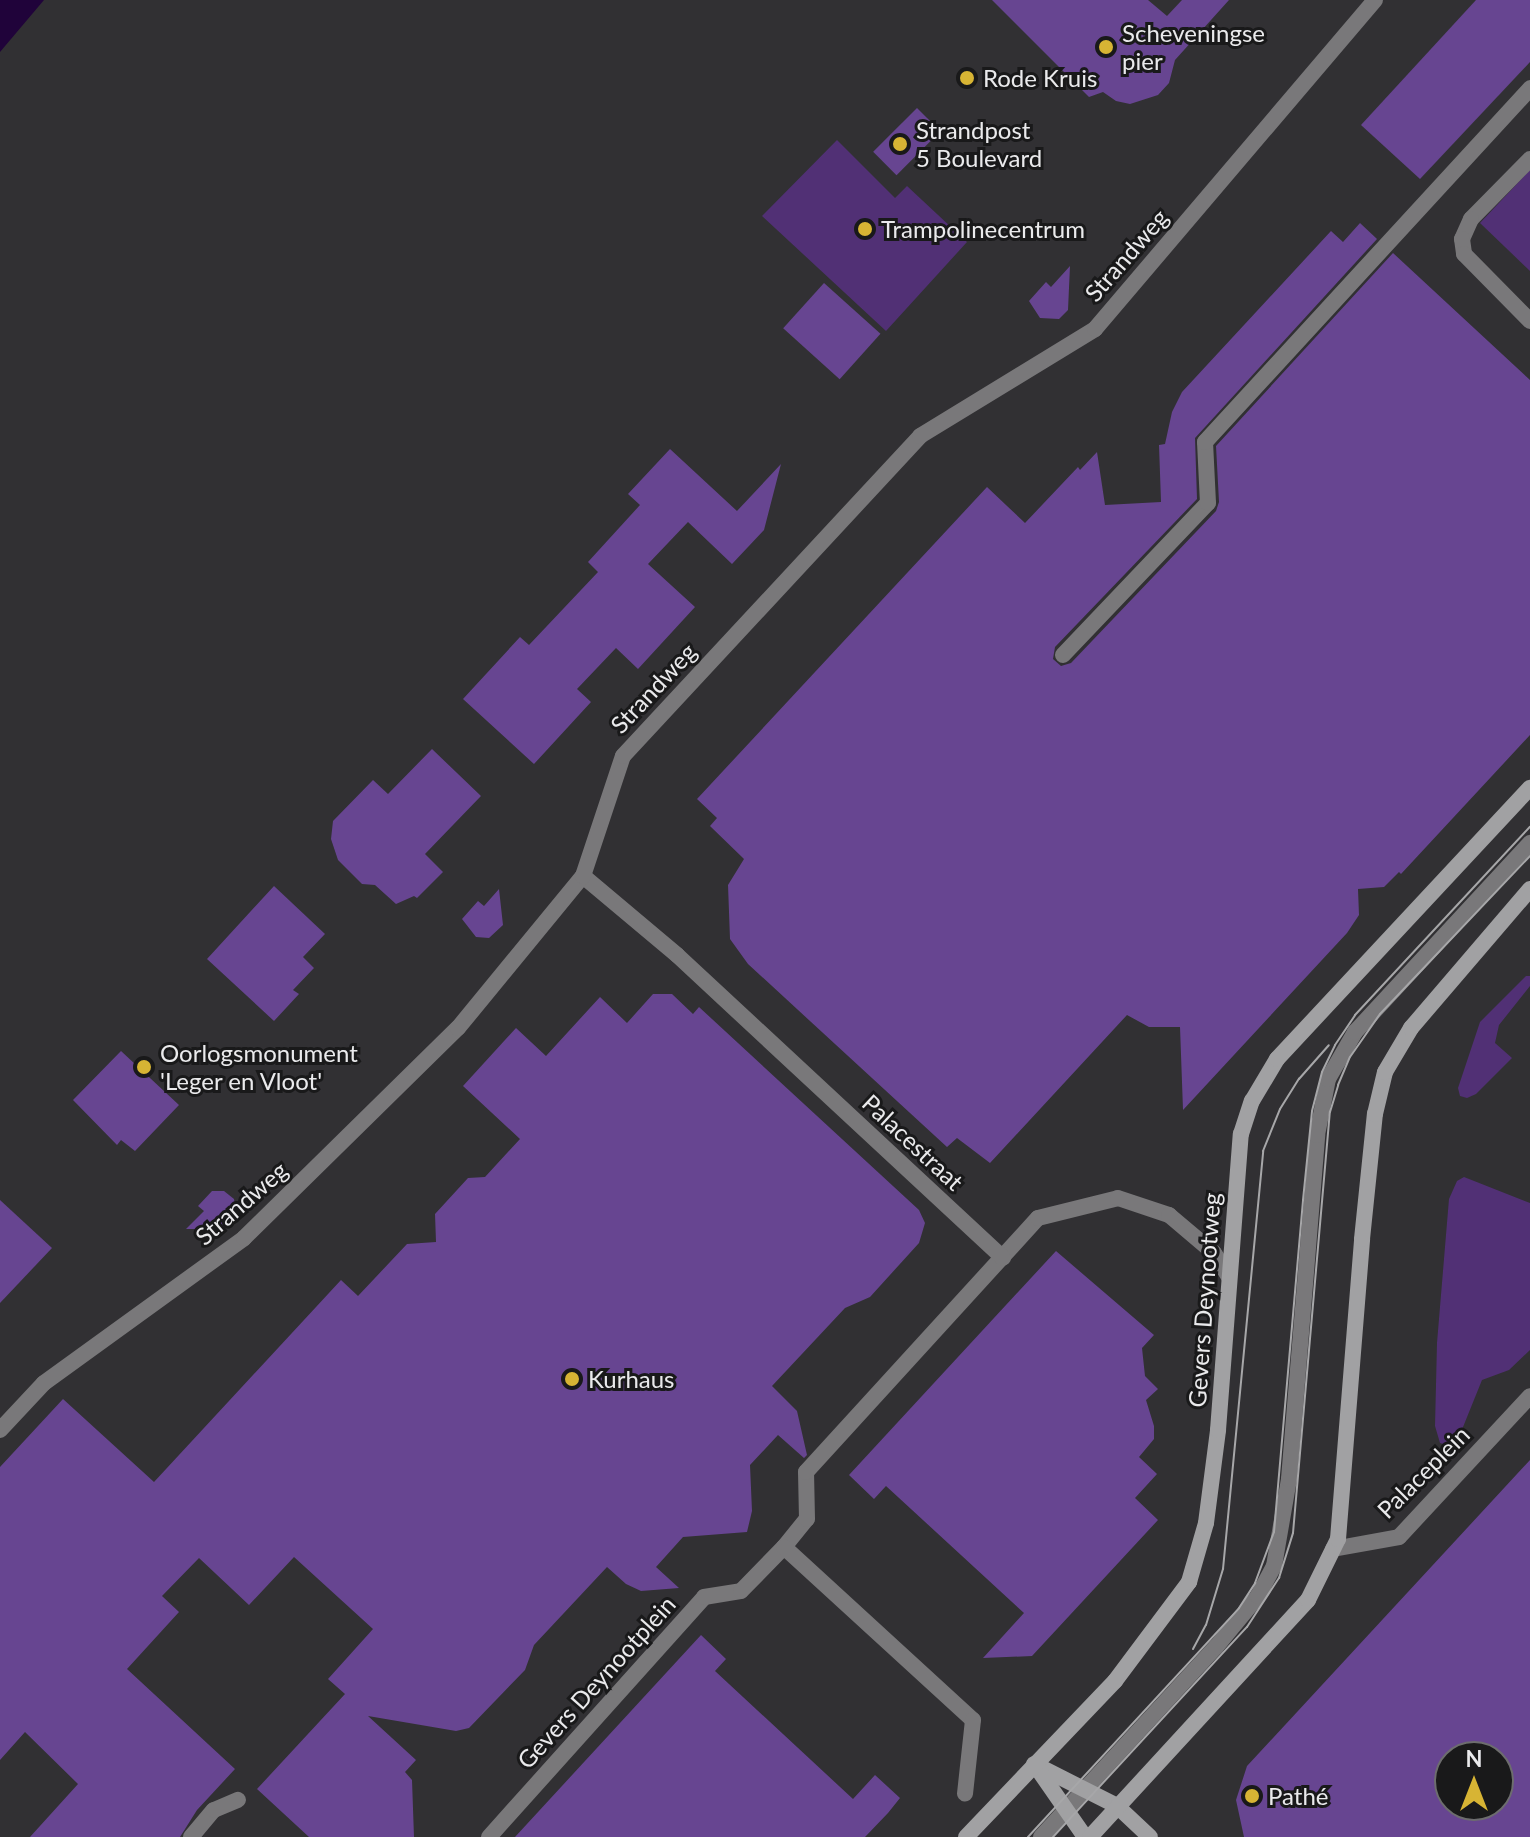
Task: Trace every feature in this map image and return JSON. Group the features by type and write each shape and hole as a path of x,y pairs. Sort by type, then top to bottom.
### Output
{"main road":[{"name":"Gevers Deynootweg","path":"966,1837 1115,1681 1189,1582 1206,1523 1218,1430 1241,1134 1252,1101 1277,1059 1530,788"},
{"path":"1034,1764 1088,1837 1308,1600 1333,1549 1341,1516 1375,1114 1385,1072 1411,1028 1530,889"},
{"path":"1034,1764 1117,1806 1150,1837"}],"street":[{"name":"Strandweg","path":"0,1430 44,1383 244,1238 458,1028 583,876 623,756 920,436 1095,329 1375,0"},
{"path":"1063,655 1208,503 1205,442 1410,214 1530,88"},
{"path":"1530,159 1471,219 1462,239 1464,254 1530,321"},
{"path":"1041,1837 1216,1647 1258,1596 1274,1566 1289,1479 1320,1111 1328,1079 1342,1050 1426,953 1530,843"},
{"name":"Palacestraat","path":"583,876 677,955 1003,1258"},
{"path":"1003,1258 1038,1218 1118,1198 1169,1215 1214,1253 1229,1277"},
{"name":"Gevers Deynootplein","path":"489,1837 704,1597 741,1591 784,1547 807,1519 806,1472 1003,1258"},
{"name":"Palaceplein","path":"1333,1549 1399,1537 1530,1396"},
{"path":"784,1547 973,1720 965,1794"},
{"path":"191,1837 214,1810 238,1800"}],"shaded area":[{"path":"0,0 44,0 0,52"},
{"name":"Trampolinecentrum","path":"837,140 895,198 907,186 967,242 886,331 762,216"},
{"path":"1530,170 1530,271 1480,223"},
{"path":"1526,976 1530,976 1530,986 1499,1025 1495,1043 1512,1058 1476,1094 1467,1098 1460,1096 1458,1088 1480,1022"},
{"path":"1464,1177 1530,1203 1530,1350 1509,1370 1482,1380 1461,1432 1446,1445 1440,1443 1435,1426 1437,1343 1449,1199 1457,1181"}],"building":[{"name":"Scheveningse pier","path":"992,0 1148,0 1167,16 1182,0 1229,0 1175,60 1169,83 1158,95 1130,104 1116,101 1103,92 1089,97"},
{"path":"1476,0 1530,0 1530,62 1420,179 1361,125"},
{"name":"Strandpost 5 Boulevard","path":"917,108 940,131 896,175 873,152"},
{"path":"1360,223 1377,239 1195,438 1197,499 1055,647 1053,659 1061,666 1071,663 1216,511 1219,502 1216,446 1393,253 1530,380 1530,735 1401,874 1399,872 1384,887 1358,889 1359,915 1347,933 1183,1110 1180,1027 1149,1027 1127,1015 990,1163 957,1138 947,1147 748,964 730,939 728,885 744,859 710,826 717,818 697,799 987,487 1025,523 1078,467 1080,470 1097,452 1105,505 1161,502 1159,445 1165,444 1172,412 1182,392 1331,231 1343,242"},
{"path":"1070,266 1068,310 1059,319 1040,318 1029,301 1046,282 1051,287"},
{"path":"824,283 880,334 840,379 783,328"},
{"path":"670,449 737,511 781,464 764,530 732,564 688,522 648,564 695,607 638,669 616,648 577,689 591,702 534,764 463,699 520,637 529,645 598,572 588,562 640,505 628,494"},
{"path":"432,749 481,796 425,854 443,872 417,898 414,896 396,904 375,885 362,884 338,860 331,839 333,821 373,780 388,794"},
{"path":"274,886 325,934 303,957 314,968 293,990 299,994 274,1021 207,959"},
{"path":"499,889 503,925 489,938 476,937 462,919 478,901 484,906"},
{"name":"Kurhaus","path":"653,994 672,994 693,1014 699,1007 919,1210 925,1223 919,1243 870,1297 845,1308 772,1386 797,1411 807,1455 804,1458 778,1435 750,1465 752,1511 747,1532 683,1537 656,1567 679,1588 641,1591 626,1584 607,1567 534,1645 525,1670 469,1728 456,1731 368,1716 416,1760 405,1772 412,1780 414,1837 309,1837 257,1789 345,1694 328,1679 373,1629 294,1557 249,1605 199,1558 162,1596 179,1612 127,1669 235,1769 197,1810 180,1837 30,1837 78,1784 25,1732 0,1760 0,1467 63,1399 154,1482 341,1280 358,1296 407,1244 436,1242 435,1214 468,1178 485,1177 520,1139 463,1086 516,1028 546,1056 600,997 627,1023"},
{"path":"121,1051 179,1105 135,1151 121,1140 117,1145 73,1100"},
{"path":"212,1191 224,1191 234,1199 236,1212 231,1224 219,1229 186,1229 204,1211 198,1206"},
{"path":"0,1200 52,1248 0,1303"},
{"path":"1056,1251 1154,1335 1142,1348 1145,1376 1158,1389 1146,1400 1154,1426 1154,1439 1139,1457 1157,1474 1135,1498 1158,1520 1032,1656 983,1658 1024,1613 886,1486 874,1499 849,1475"},
{"path":"1530,1460 1530,1837 1244,1837 1236,1800 1247,1766"},
{"path":"701,1635 726,1659 715,1671 853,1799 875,1775 900,1798 888,1813 865,1837 515,1837"}],"tram line":[{"path":"1028,1837 1239,1608 1255,1583 1274,1532 1312,1111 1322,1072 1355,1015 1530,827"},
{"path":"1053,1837 1247,1627 1279,1578 1293,1533 1330,1112 1338,1085 1350,1057 1380,1014 1530,856"},
{"path":"1193,1649 1206,1625 1223,1569 1263,1151 1280,1109 1299,1079 1329,1045"}],"place":[{"name":"Scheveningse pier","path":"1106,47"},
{"name":"Rode Kruis","path":"967,78"},
{"name":"Strandpost 5 Boulevard","path":"900,144"},
{"name":"Trampolinecentrum","path":"865,229"},
{"name":"Oorlogsmonument 'Leger en Vloot'","path":"144,1067"},
{"name":"Kurhaus","path":"572,1379"},
{"name":"Pathé","path":"1252,1796"}]}
